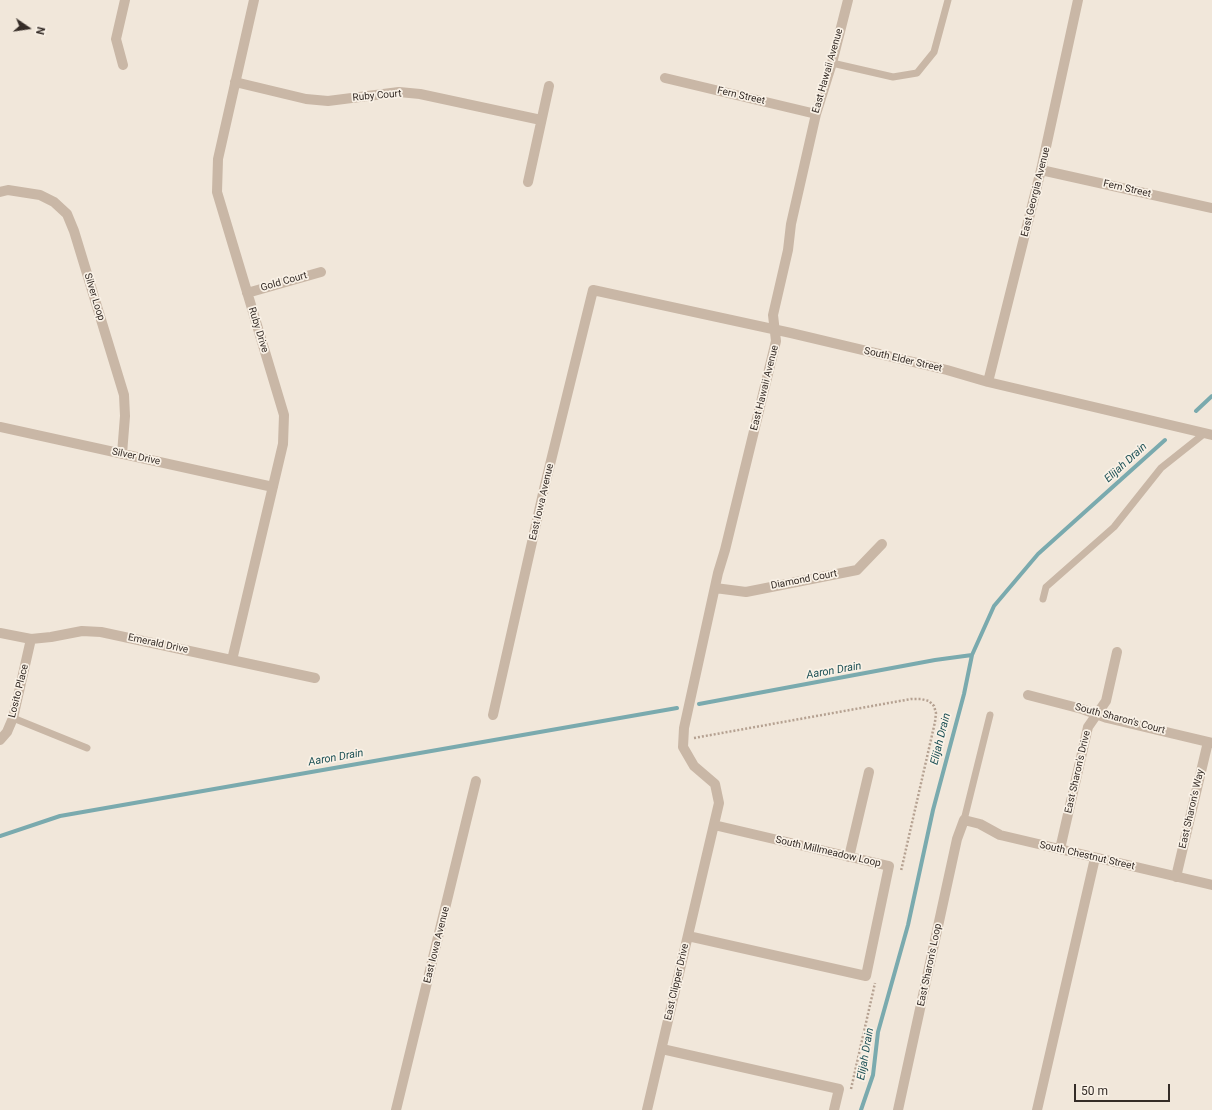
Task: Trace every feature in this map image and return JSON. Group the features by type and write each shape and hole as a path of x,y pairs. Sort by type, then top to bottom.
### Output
{"street":[{"path":"123,65 116,39 125,0"},
{"name":"Ruby Drive","path":"232,660 283,444 284,415 217,192 218,159 254,0"},
{"name":"East Hawaii Avenue","path":"684,728 715,588 726,550 776,341 773,315 788,250 791,224 816,114 832,63 848,0"},
{"name":"East Georgia Avenue","path":"988,382 1041,170 1078,0"},
{"name":"Fern Street","path":"665,78 816,114"},
{"name":"Ruby Court","path":"235,82 306,99 328,100 399,92 420,94 542,120"},
{"path":"528,182 549,86"},
{"name":"Fern Street","path":"1041,170 1212,208"},
{"name":"Silver Loop","path":"0,192 8,190 40,196 54,202 67,214 74,231 124,395 125,416 122,454"},
{"name":"Gold Court","path":"247,293 321,272"},
{"name":"South Elder Street","path":"593,290 948,370 988,382 1208,434"},
{"name":"East Iowa Avenue","path":"493,715 544,489 593,290"},
{"name":"Silver Drive","path":"0,427 273,487"},
{"name":"Diamond Court","path":"715,588 746,592 858,570 882,544"},
{"name":"Emerald Drive","path":"0,633 31,639 82,631 101,632 315,678"},
{"name":"Losito Place","path":"0,740 7,732 13,718 31,639"},
{"name":"East Sharon's Drive","path":"1060,850 1088,727 1106,701 1117,652"},
{"name":"South Sharon's Court","path":"1028,695 1082,708 1107,718 1210,742"},
{"name":"East Clipper Drive","path":"647,1110 719,803 715,784 694,766 683,747 684,728"},
{"name":"East Sharon's Way","path":"1176,877 1210,742"},
{"path":"849,857 869,772"},
{"name":"East Iowa Avenue","path":"396,1110 476,781"},
{"name":"South Chestnut Street","path":"964,820 980,824 1000,835 1212,885"},
{"name":"East Sharon's Loop","path":"898,1110 957,839 964,820"},
{"name":"South Millmeadow Loop","path":"688,936 866,976 889,866 714,825"},
{"path":"1037,1110 1095,858"},
{"path":"662,1049 839,1089 834,1110"}],"lane":[{"path":"832,63 843,67 893,77 917,73 934,52 948,0"},
{"path":"1043,599 1046,587 1114,527 1161,468 1208,434"},
{"path":"964,820 990,715"},
{"path":"13,718 87,748"}],"waterway":[{"name":"Elijah Drain","path":"1196,411 1212,396"},
{"name":"Elijah Drain","path":"861,1110 873,1075 878,1032 908,925 933,810 964,694 972,655 994,606 1038,554 1165,440"},
{"name":"Aaron Drain","path":"699,704 935,660 972,655"},
{"name":"Aaron Drain","path":"0,836 60,816 677,708"}]}
